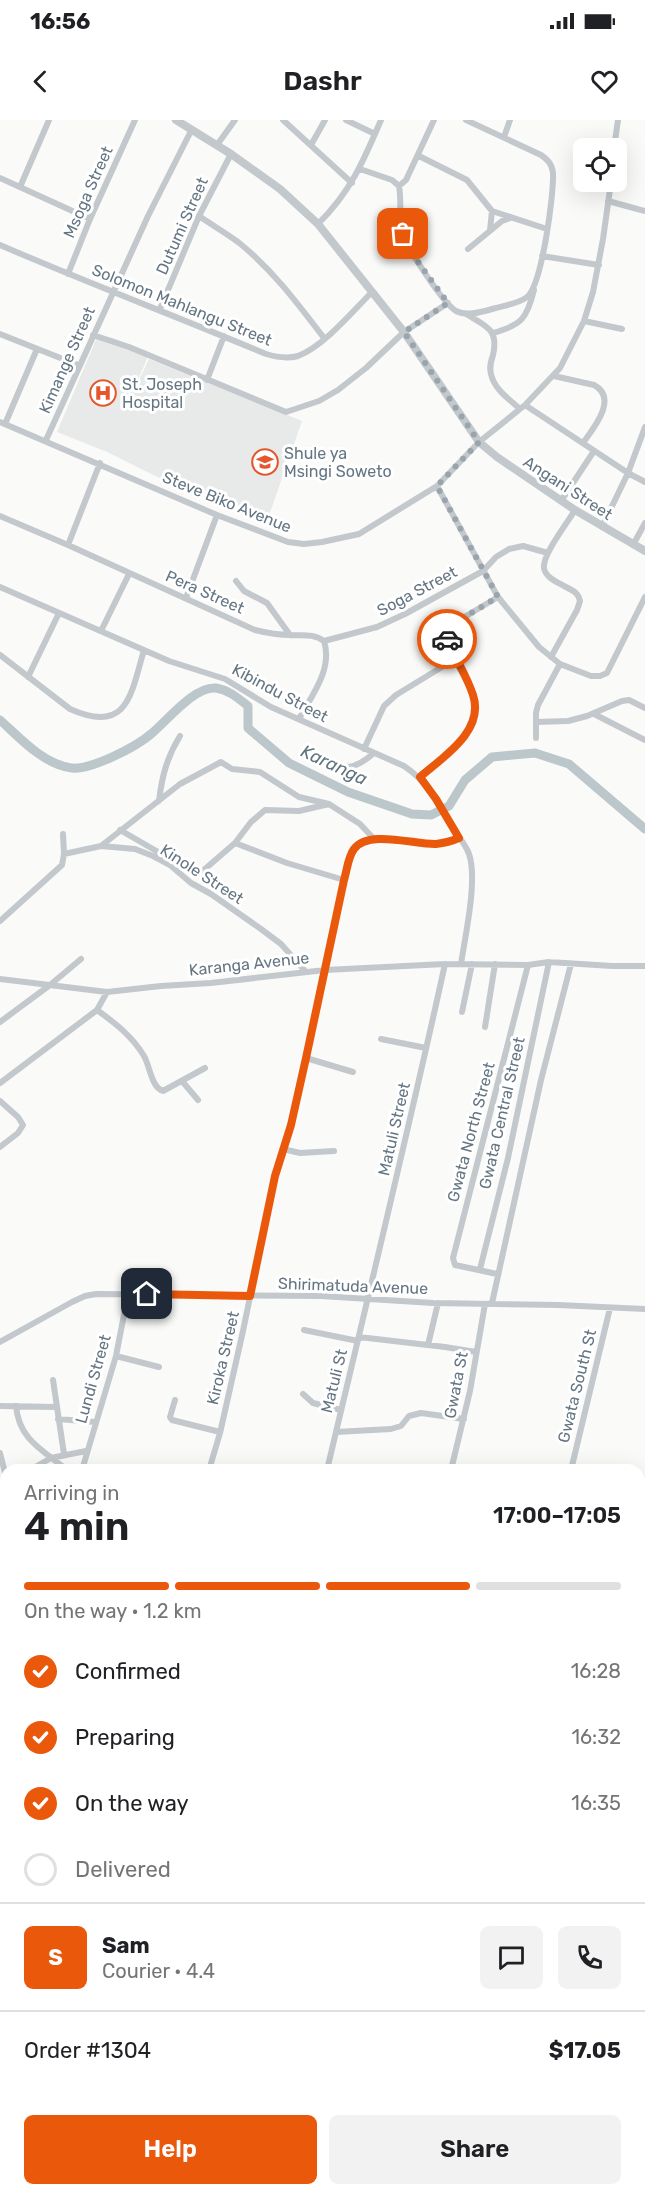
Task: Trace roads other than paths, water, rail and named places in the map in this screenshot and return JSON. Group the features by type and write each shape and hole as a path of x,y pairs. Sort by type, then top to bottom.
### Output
{"street":[{"path":"20,187 49,120"},
{"name":"Msoga Street","path":"68,274 135,120"},
{"name":"Angani Street","path":"176,120 231,154 280,189 318,224 404,332 479,442 561,501 645,551"},
{"path":"217,145 235,120"},
{"path":"283,120 352,183"},
{"path":"311,146 325,120"},
{"path":"346,120 375,134"},
{"path":"318,224 335,207 352,183 381,120"},
{"path":"399,186 406,180 419,156 434,120"},
{"path":"465,120 504,136 549,161 553,172 548,229 531,302 522,321 516,326 493,333"},
{"path":"504,136 510,120"},
{"path":"615,138 618,120"},
{"name":"Kimange Street","path":"46,440 78,365 153,205 192,129"},
{"name":"Dutumi Street","path":"160,309 199,216 231,154"},
{"path":"419,156 467,180 492,211 548,229"},
{"path":"360,169 392,180 399,186 403,234 418,262 448,303 492,330 495,338 490,366 496,387 523,407 645,482"},
{"path":"0,178 90,219"},
{"name":"Steve Biko Avenue","path":"3,423 217,515 288,542 304,544 322,542 359,534 437,486 479,442 523,407 554,376 584,321 599,265 609,192"},
{"path":"608,201 645,211"},
{"path":"490,230 492,211"},
{"path":"199,216 238,243 261,263 287,291 324,338"},
{"path":"468,249 502,221 510,218"},
{"name":"Solomon Mahlangu Street","path":"0,245 279,358 297,356 313,348 372,292"},
{"path":"542,256 599,265"},
{"path":"466,314 515,303 527,297 536,285"},
{"path":"93,334 286,412 319,401 338,390 366,368 404,332 448,303"},
{"path":"584,321 622,329"},
{"path":"0,334 78,365"},
{"path":"207,380 224,336"},
{"path":"3,423 37,349"},
{"path":"554,376 594,385 599,387 602,393 604,398 602,413 583,443"},
{"path":"602,527 628,473 645,427"},
{"path":"561,501 594,451"},
{"path":"68,544 100,464"},
{"path":"437,486 498,597 539,647 560,664 591,676 607,673 645,597"},
{"path":"551,657 580,601 575,592 549,577 544,570 548,553 575,510"},
{"path":"186,598 217,515"},
{"name":"Pera Street","path":"0,516 68,544 255,630 307,635 319,637 324,641"},
{"path":"633,545 645,524"},
{"name":"Soga Street","path":"324,641 377,627 483,571 496,557 508,549 523,546 548,553"},
{"path":"101,630 129,574"},
{"path":"236,580 244,591 267,603 290,635"},
{"name":"Kibindu Street","path":"0,587 177,664 225,679 271,706 405,766 420,777 459,838"},
{"path":"420,777 467,733 474,721 474,696 455,659 446,635 447,629 498,597"},
{"path":"28,677 59,613"},
{"path":"299,719 324,671 327,659 324,641"},
{"path":"0,655 75,711 98,716 112,715 121,711 128,700 144,650"},
{"path":"364,749 384,706 404,690 455,659"},
{"path":"536,738 538,705 560,664"},
{"path":"536,722 568,721 594,714 629,700 645,708"},
{"path":"594,714 645,740"},
{"path":"159,801 165,765 180,736"},
{"path":"314,759 356,767 374,753"},
{"path":"101,846 180,784 221,762 232,769 260,772 299,796 329,804 360,824 374,839 435,844 459,838 469,854 471,868 470,903 461,964"},
{"path":"120,830 198,875 235,843 251,822 265,810 299,810 329,804"},
{"path":"0,921 59,868 64,854 63,834"},
{"name":"Kiroka Street","path":"211,1464 220,1432 271,1196 306,1058 344,880 353,849 359,843 374,839"},
{"path":"235,843 286,863 344,880"},
{"name":"Kinole Street","path":"64,854 101,846 135,849 170,865 190,882 211,894 281,944 306,972"},
{"path":"0,1022 81,959"},
{"name":"Karanga Avenue","path":"0,978 107,992 325,970 445,964 528,965 549,962 645,966"},
{"name":"Gwata Central Street","path":"480,1269 508,1158 549,962"},
{"name":"Matuli Street","path":"367,1299 445,964"},
{"path":"462,1012 472,964"},
{"path":"485,1027 495,964"},
{"name":"Gwata St","path":"453,1464 541,1080 571,964"},
{"name":"Gwata North Street","path":"498,1274 455,1265 453,1258 528,965"},
{"path":"0,1083 97,1010 107,992"},
{"path":"97,1010 134,1040 160,1091 205,1068"},
{"path":"381,1039 426,1048"},
{"path":"306,1058 352,1072"},
{"path":"182,1081 198,1100"},
{"path":"0,1101 18,1117 23,1125 18,1133 0,1147"},
{"path":"283,1149 300,1152 334,1151"},
{"name":"Shirimatuda Avenue","path":"0,1342 85,1296 96,1294 367,1299 645,1309"},
{"name":"Lundi Street","path":"83,1464 116,1356 128,1294"},
{"name":"Matuli St","path":"328,1464 367,1299"},
{"path":"428,1345 438,1303"},
{"name":"Gwata South St","path":"572,1464 610,1308"},
{"path":"304,1330 359,1339 477,1352"},
{"path":"116,1356 159,1367"},
{"path":"53,1380 64,1454"},
{"path":"303,1394 313,1403 341,1410"},
{"path":"175,1400 170,1418 172,1420 220,1432"},
{"path":"0,1406 57,1407"},
{"path":"16,1406 17,1421 24,1432 59,1464"},
{"path":"336,1432 391,1429 401,1426 412,1414 421,1413 464,1419"},
{"path":"58,1419 95,1422"},
{"path":"40,1464 64,1454 86,1451"}],"waterway":[{"name":"Karanga","path":"0,720 42,756 62,766 80,768 113,757 135,745 151,734 190,698 208,689 216,688 229,693 248,706 248,728 289,763 348,792 412,814 431,815 449,806 465,780 492,757 535,753 569,764 645,829"}],"place":[{"name":"St. Joseph Hospital","path":"103,393"},
{"name":"Shule ya Msingi Soweto","path":"265,462"}]}
